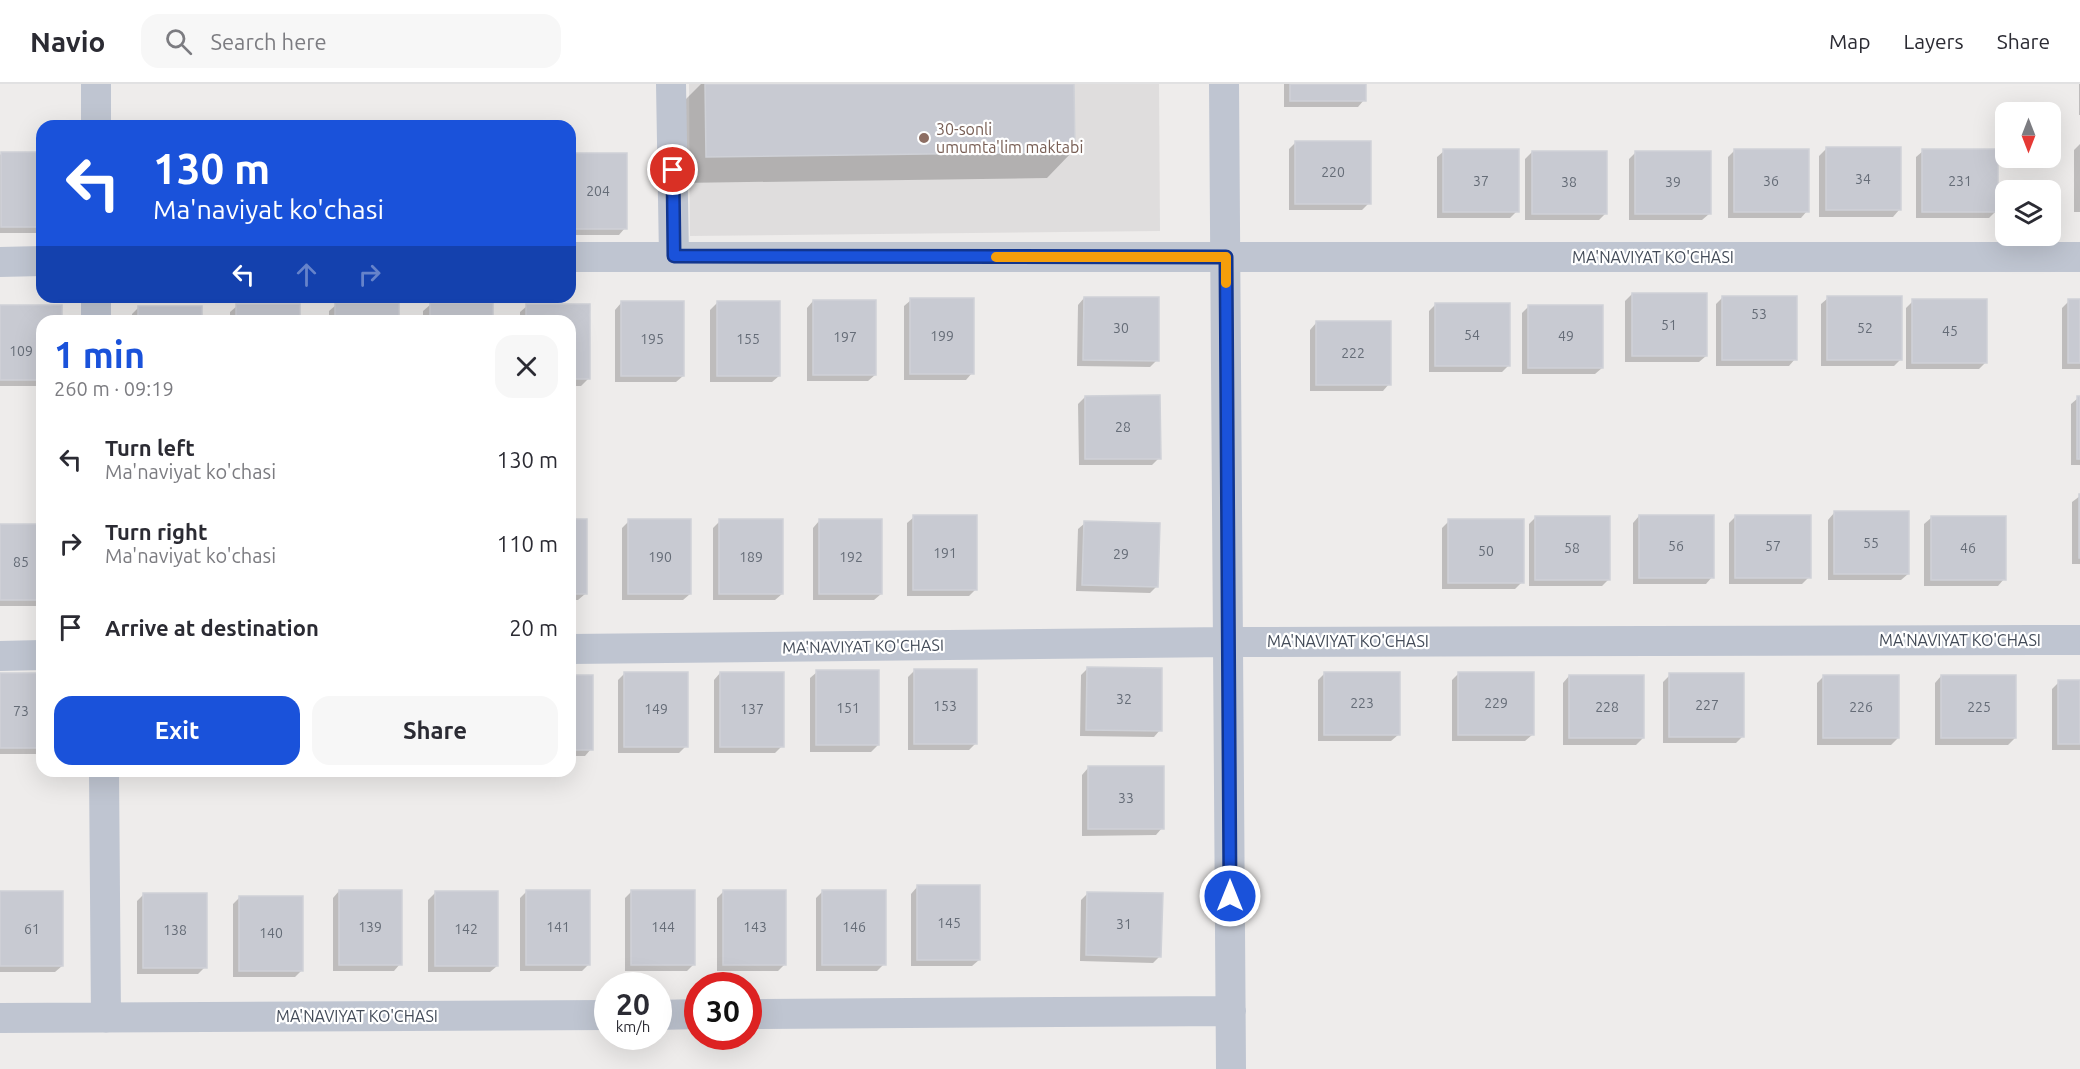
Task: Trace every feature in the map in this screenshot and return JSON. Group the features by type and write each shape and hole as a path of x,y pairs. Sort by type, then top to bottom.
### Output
{"street":[{"path":"96,84 96,120"},
{"path":"671,84 674,256"},
{"path":"1224,84 1231,1069"},
{"name":"MA'NAVIYAT KO'CHASI","path":"576,257 2080,257"},
{"path":"0,262 36,261"},
{"name":"MA'NAVIYAT KO'CHASI","path":"576,649 1228,642 2080,640"},
{"path":"0,656 36,655"},
{"path":"104,777 106,1018"},
{"path":"762,1014 1231,1011"},
{"name":"MA'NAVIYAT KO'CHASI","path":"0,1018 594,1015"}],"shaded area":[{"name":"30-sonli umumta'lim maktabi","path":"689,84 1159,84 1160,231 690,236"}],"building":[{"path":"705,84 1074,84 1075,152 706,157"},
{"path":"1290,84 1366,84 1366,101 1290,101"},
{"path":"1295,141 1371,141 1371,204 1295,204"},
{"path":"1826,147 1901,147 1901,210 1826,210"},
{"path":"1443,149 1519,149 1519,212 1443,212"},
{"path":"1734,149 1809,149 1809,212 1734,212"},
{"path":"1922,149 1995,149 1995,168 1998,168 1998,180 1995,180 1995,212 1922,212"},
{"path":"1532,151 1607,151 1607,214 1532,214"},
{"path":"1635,151 1711,151 1711,214 1635,214"},
{"path":"1,152 36,152 36,227 1,227"},
{"path":"576,153 627,153 627,229 576,229"},
{"path":"1632,293 1707,293 1707,356 1632,356"},
{"path":"1722,296 1797,296 1797,360 1722,360"},
{"path":"1827,296 1902,296 1902,360 1827,360"},
{"path":"1084,297 1159,297 1159,361 1083,360"},
{"path":"910,298 974,298 974,374 910,374"},
{"path":"1912,299 1987,299 1987,363 1912,363"},
{"path":"2068,299 2080,299 2080,363 2068,363"},
{"path":"813,300 876,300 876,375 813,375"},
{"path":"621,301 684,301 684,376 621,376"},
{"path":"717,301 780,301 780,376 717,376"},
{"path":"335,303 399,303 399,315 335,315"},
{"path":"430,303 493,303 493,315 430,315"},
{"path":"1435,303 1510,303 1510,366 1435,366"},
{"path":"236,304 300,304 300,315 236,315"},
{"path":"526,304 590,304 590,379 576,379 576,315 526,315"},
{"path":"0,305 62,305 62,315 36,315 36,380 0,380"},
{"path":"1528,305 1603,305 1603,368 1528,368"},
{"path":"138,306 202,306 202,315 138,315"},
{"path":"1316,321 1391,321 1391,385 1316,385"},
{"path":"1160,395 1161,459 1085,459 1085,396"},
{"path":"2077,396 2080,396 2080,459 2077,459"},
{"path":"2080,494 2080,558 2079,558"},
{"path":"1834,511 1909,511 1909,574 1834,574"},
{"path":"913,515 977,515 977,590 913,590"},
{"path":"1639,515 1714,515 1714,578 1639,578"},
{"path":"1735,515 1811,515 1811,578 1735,578"},
{"path":"1535,516 1610,516 1610,580 1535,580"},
{"path":"1931,516 2006,516 2006,580 1931,580"},
{"path":"576,519 587,519 587,594 576,594"},
{"path":"628,519 691,519 691,594 628,594"},
{"path":"719,519 783,519 783,594 719,594"},
{"path":"819,519 882,519 882,594 819,594"},
{"path":"1448,519 1524,519 1524,583 1448,583"},
{"path":"1084,521 1160,523 1158,587 1082,585"},
{"path":"0,524 36,524 36,600 0,600"},
{"path":"1087,667 1162,668 1162,731 1086,730"},
{"path":"914,669 977,669 977,744 914,744"},
{"path":"816,670 879,670 879,745 816,745"},
{"path":"624,672 688,672 688,747 624,747"},
{"path":"720,672 784,672 784,747 720,747"},
{"path":"1324,672 1400,672 1400,735 1324,735"},
{"path":"1458,672 1534,672 1534,735 1458,735"},
{"path":"0,673 36,673 36,748 0,748"},
{"path":"1669,673 1744,673 1744,737 1669,737"},
{"path":"576,675 593,675 593,750 576,750"},
{"path":"1569,675 1644,675 1644,738 1569,738"},
{"path":"1823,675 1899,675 1899,738 1823,738"},
{"path":"1941,675 2016,675 2016,738 1941,738"},
{"path":"2058,680 2080,680 2080,744 2058,744"},
{"path":"1088,766 1164,766 1164,829 1088,829"},
{"path":"917,885 980,885 980,960 917,960"},
{"path":"339,890 402,890 402,965 339,965"},
{"path":"526,890 590,890 590,965 526,965"},
{"path":"631,890 695,890 695,965 631,965"},
{"path":"723,890 786,890 786,965 723,965"},
{"path":"822,890 886,890 886,965 822,965"},
{"path":"0,891 63,891 63,966 0,966"},
{"path":"435,891 498,891 498,966 435,966"},
{"path":"1087,892 1163,893 1161,957 1086,955"},
{"path":"143,893 207,893 207,968 143,968"},
{"path":"239,896 303,896 303,971 239,971"}],"slow traffic":[{"path":"996,257 1226,257 1226,283"}],"place":[{"name":"30-sonli umumta'lim maktabi","path":"924,138"}],"route":[{"path":"673,170 674,256 1226,257 1230,896"}]}
